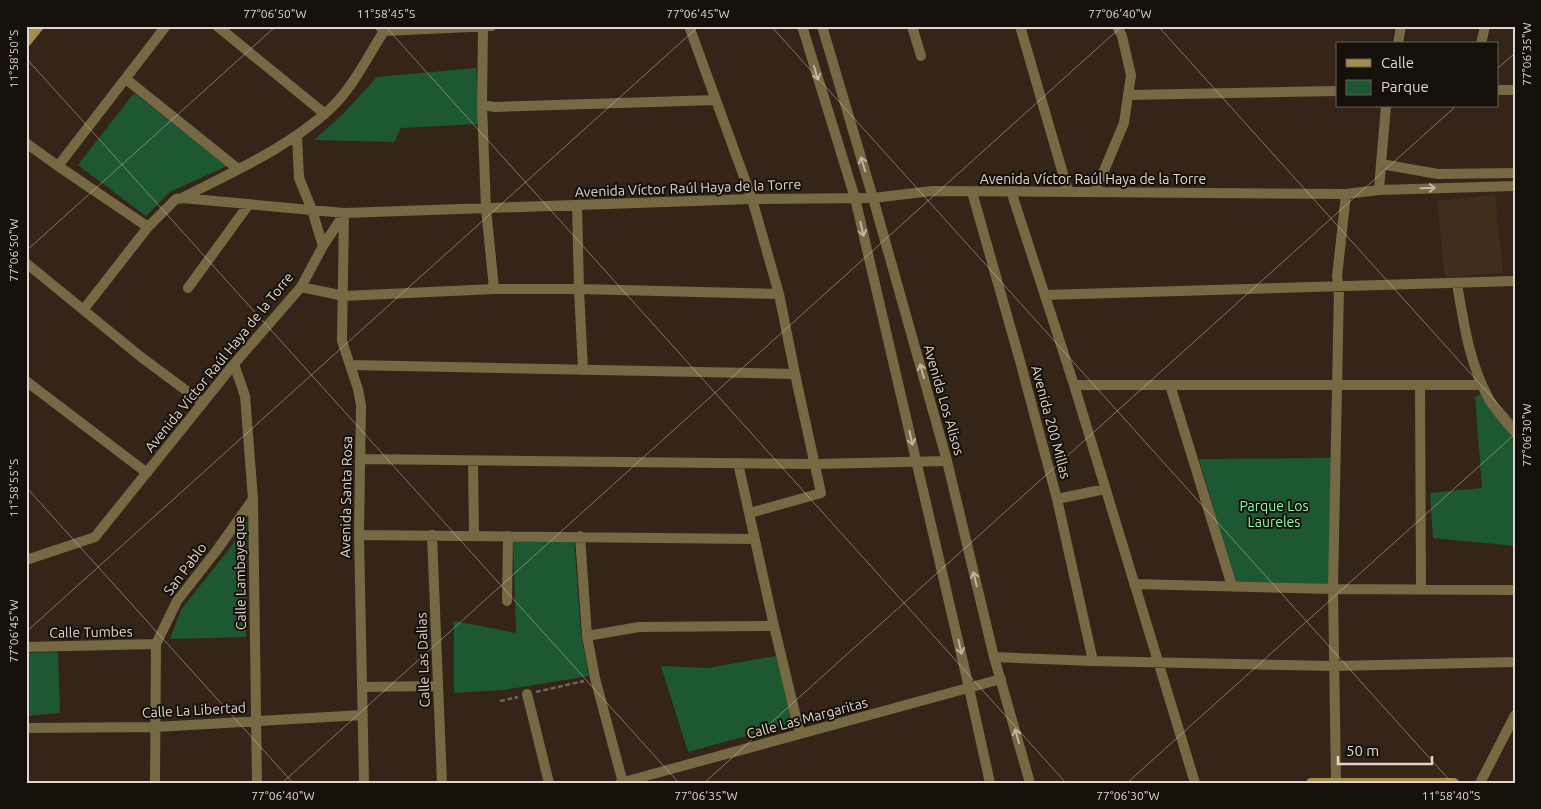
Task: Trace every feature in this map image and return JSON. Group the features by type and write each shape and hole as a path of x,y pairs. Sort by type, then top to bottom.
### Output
{"main road":[{"path":"26,42 39,26"},
{"path":"1310,783 1454,783"}],"street":[{"path":"58,166 166,26"},
{"path":"217,26 325,114"},
{"path":"689,26 752,199 779,294 794,374 816,464 821,493 750,513"},
{"path":"802,26 855,198 990,783"},
{"name":"Avenida Los Alisos","path":"822,26 873,198 947,461 994,657 1030,783"},
{"path":"912,26 921,56"},
{"path":"1020,26 1068,192"},
{"path":"1095,192 1124,123 1131,76 1122,36 1117,26"},
{"path":"1398,42 1402,26"},
{"path":"1481,42 1485,26"},
{"path":"182,198 297,136 331,109 356,77 383,28 488,27 482,105 486,208 494,290"},
{"path":"126,79 238,169"},
{"path":"1498,90 1515,90"},
{"path":"1128,95 1336,91"},
{"path":"482,105 495,107 716,100"},
{"path":"1379,190 1386,108"},
{"path":"297,136 299,178 312,210 323,246"},
{"path":"26,143 148,227"},
{"path":"1381,164 1438,174 1515,173"},
{"name":"Avenida Víctor Raúl Haya de la Torre","path":"26,560 96,537 234,364 301,287 323,246 344,213 752,199 873,198 932,191 1346,194 1379,190 1515,186"},
{"path":"1011,191 1074,385 1195,783"},
{"name":"Avenida 200 Millas","path":"972,192 1058,499 1093,661"},
{"path":"1336,782 1334,589 1338,277 1346,194"},
{"path":"84,309 148,227 176,199 344,213"},
{"path":"188,288 249,204"},
{"path":"577,205 583,370"},
{"name":"Avenida Santa Rosa","path":"344,213 342,340 351,365 361,405 358,535 364,783"},
{"path":"26,263 141,357 203,403"},
{"path":"1045,296 1515,281"},
{"path":"1457,284 1466,339 1475,370 1490,400 1515,432"},
{"path":"301,287 344,296 494,290 579,289 779,294"},
{"name":"Calle Lambayeque","path":"234,364 245,396 252,499 257,783"},
{"path":"351,365 794,374"},
{"path":"26,381 147,474"},
{"path":"1074,385 1482,385"},
{"path":"1170,385 1232,586"},
{"path":"1420,386 1422,588"},
{"path":"360,460 816,464 947,461"},
{"path":"473,461 474,536"},
{"path":"738,463 800,734"},
{"path":"1058,499 1105,489"},
{"name":"San Pablo","path":"155,783 156,644 177,601 217,550 252,499"},
{"path":"358,535 755,539"},
{"name":"Calle Las Dalias","path":"432,536 442,783"},
{"path":"507,601 508,536"},
{"path":"580,536 587,636 595,678 622,782"},
{"path":"1134,584 1334,589 1515,590"},
{"path":"587,636 639,627 774,626"},
{"name":"Calle Tumbes","path":"26,647 156,644"},
{"path":"994,657 1334,666 1515,662"},
{"name":"Calle Las Margaritas","path":"622,782 1001,679"},
{"path":"362,688 438,686"},
{"path":"527,694 549,783"},
{"name":"Calle La Libertad","path":"26,728 155,727 363,715"},
{"path":"1480,783 1515,715"}],"path":[{"path":"500,701 595,678"}],"shaded area":[{"path":"1495,195 1503,273 1445,277 1437,201"}],"green space":[{"path":"476,68 479,124 401,128 394,142 314,140 343,114 377,77"},
{"path":"134,93 227,166 170,192 146,216 78,165"},
{"path":"1481,394 1515,439 1515,546 1433,538 1430,493 1482,488 1475,397"},
{"name":"Parque Los Laureles","path":"1331,458 1329,585 1235,582 1199,459"},
{"path":"247,520 246,637 170,639 181,610 236,540"},
{"path":"574,539 581,634 589,676 504,690 454,693 454,621 516,633 513,540"},
{"path":"58,652 60,713 26,716 26,653"},
{"path":"776,656 793,723 688,752 661,666 708,668"}]}
